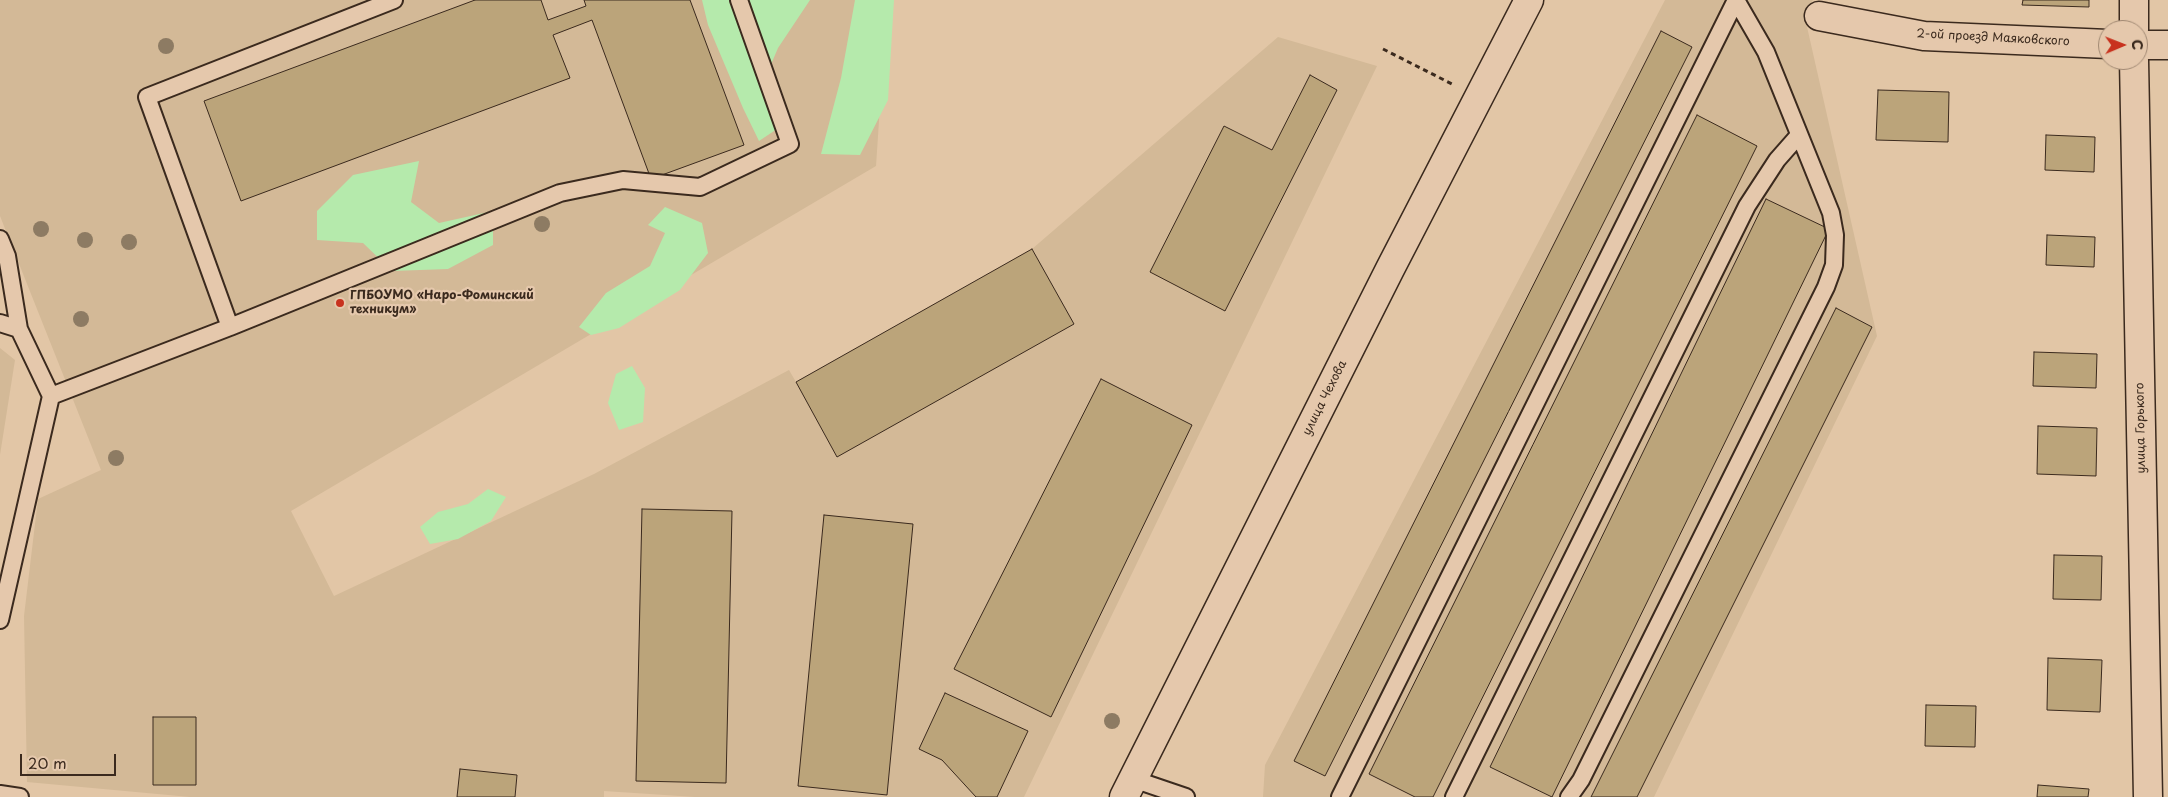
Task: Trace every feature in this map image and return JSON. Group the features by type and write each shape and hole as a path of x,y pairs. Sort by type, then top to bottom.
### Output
{"street":[{"name":"улица Чехова","path":"1128,788 1529,0"},
{"path":"2134,0 2134,20"},
{"name":"2-ой проезд Маяковского","path":"1819,16 1924,36 2098,44"},
{"path":"2148,45 2168,45"},
{"name":"улица Горького","path":"2134,70 2148,797"}],"lane":[{"path":"230,327 147,97 394,0"},
{"path":"51,396 230,327 560,193 623,180 700,187 790,144 740,0"},
{"path":"1569,797 1585,772 1826,287 1834,265 1835,235 1831,214 1766,52 1736,0"},
{"path":"1340,797 1736,0"},
{"path":"1454,797 1747,206 1777,160 1799,135"},
{"path":"0,239 7,256 19,330 51,396 0,620"},
{"path":"0,323 19,330"},
{"path":"1128,788 1186,797"},
{"path":"0,794 20,797"}],"path":[{"path":"1383,49 1478,98"}],"shaded area":[{"path":"0,0 887,0 876,166 291,511 334,596 594,474 789,370 796,382 1032,249 1278,37 1377,66 1024,797 695,797 604,791 604,797 190,797 27,782 24,616 38,499 101,470 0,216"},
{"path":"1665,0 1813,0 1805,18 1877,336 1654,797 1263,797 1265,765"},
{"path":"0,348 15,360 0,455"}],"green space":[{"path":"702,0 810,0 778,48 763,83 777,129 759,141 708,25"},
{"path":"855,0 894,0 888,100 860,155 821,154 841,78"},
{"path":"419,161 411,202 439,223 493,211 493,245 448,269 392,271 363,243 317,240 317,211 353,175"},
{"path":"665,207 702,223 708,253 680,290 619,328 591,335 579,327 606,293 650,266 665,233 648,225"},
{"path":"632,366 645,388 643,422 619,430 608,403 616,374"},
{"path":"488,489 506,497 491,521 458,539 430,544 420,527 438,512 468,504"}],"building":[{"path":"475,0 541,0 548,20 586,6 584,0 690,0 744,145 651,179 592,20 553,35 570,78 241,201 204,101"},
{"path":"2023,0 2089,0 2089,7 2022,5"},
{"path":"1661,31 1692,47 1325,776 1294,761"},
{"path":"1310,75 1337,90 1225,311 1150,272 1224,126 1272,150"},
{"path":"1878,90 1949,92 1948,142 1876,140"},
{"path":"1697,115 1757,146 1433,797 1415,797 1369,774"},
{"path":"2046,135 2095,137 2094,172 2045,170"},
{"path":"1766,199 1829,229 1552,797 1490,767"},
{"path":"2047,235 2095,237 2094,267 2046,265"},
{"path":"1032,249 1074,324 837,457 796,382"},
{"path":"1836,308 1872,327 1637,797 1591,797"},
{"path":"2034,352 2097,354 2096,388 2033,386"},
{"path":"1101,379 1192,425 1051,717 954,669"},
{"path":"2038,426 2097,428 2096,476 2037,474"},
{"path":"642,509 732,511 726,783 636,781"},
{"path":"824,515 913,524 887,795 798,786"},
{"path":"2054,555 2102,556 2101,600 2053,599"},
{"path":"2048,658 2102,660 2100,712 2047,710"},
{"path":"945,693 1028,731 997,797 976,797 942,760 919,749"},
{"path":"1926,705 1976,706 1975,747 1925,746"},
{"path":"153,717 196,717 196,785 153,785"},
{"path":"460,769 517,775 515,797 457,797"},
{"path":"2038,785 2089,789 2088,797 2037,797"}],"place":[{"name":"ГПБОУМО «Наро-Фоминский техникум»","path":"340,303"}]}
